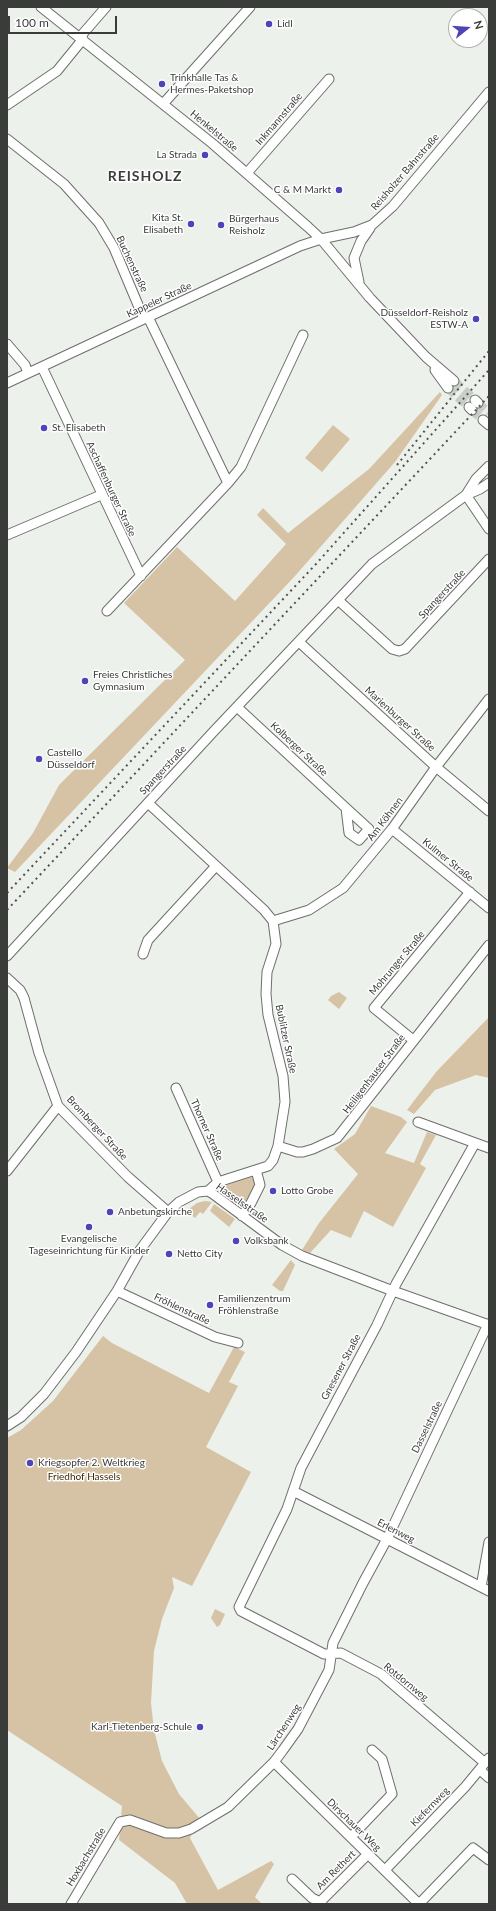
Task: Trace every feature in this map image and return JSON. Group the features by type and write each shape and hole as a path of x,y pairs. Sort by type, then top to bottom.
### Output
{"street":[{"name":"Henkelstraße","path":"41,7 82,38 163,104 246,173 321,239 361,286 451,385"},
{"path":"7,105 57,71 106,7"},
{"path":"163,104 250,7"},
{"name":"Inkmannstraße","path":"246,173 329,79"},
{"name":"Reisholzer Bahnstraße","path":"321,239 354,232 372,225 393,206 489,92"},
{"name":"Buchenstraße","path":"7,139 64,184 99,223 114,248 146,318 228,483"},
{"name":"Henkelstraße","path":"361,286 355,269 354,258 361,241 372,225"},
{"name":"Kappeler Straße","path":"7,383 291,249 321,239"},
{"path":"106,611 141,576 228,483 241,467 303,335"},
{"path":"7,344 25,365 28,373"},
{"name":"Aschaffenburger Straße","path":"42,367 101,495 141,576"},
{"name":"Spangerstraße","path":"466,495 476,479 489,466"},
{"name":"Spangerstraße","path":"7,956 237,707 372,564 466,495 489,483"},
{"path":"7,535 101,495"},
{"path":"466,495 489,529"},
{"name":"Spangerstraße","path":"338,600 392,650 399,652 405,648 489,559"},
{"name":"Marienburger Straße","path":"299,642 436,767 489,811"},
{"name":"Am Köhnen","path":"273,921 309,910 343,888 392,829 436,767 489,699"},
{"name":"Kolberger Straße","path":"237,707 346,808"},
{"path":"148,803 264,910 273,921"},
{"name":"Kulmer Straße","path":"392,829 489,908"},
{"path":"143,954 148,940 216,866"},
{"name":"Mohrunger Straße","path":"413,1040 374,1008 470,892"},
{"name":"Bublitzer Straße","path":"273,921 276,944 267,972 266,994 268,1016 283,1076 285,1102 278,1146"},
{"name":"Heiligenhauser Straße","path":"278,1146 297,1152 303,1152 321,1147 337,1138 489,945"},
{"name":"Bromberger Straße","path":"7,978 20,990 24,998 39,1053 58,1106 128,1177 168,1212"},
{"name":"Thorner Straße","path":"176,1088 218,1182"},
{"path":"7,1171 58,1106"},
{"path":"418,1122 489,1148"},
{"name":"Gnesener Straße","path":"239,1607 287,1508 302,1468 393,1291 475,1143"},
{"path":"208,1191 218,1182 256,1170 271,1163 278,1146"},
{"path":"242,1216 251,1203 260,1185 256,1170"},
{"name":"Hasselsstraße","path":"7,1426 21,1418 44,1394 76,1352 117,1291 140,1250 168,1212 179,1202 192,1194 208,1191 296,1254 393,1291 489,1324"},
{"name":"Fröhlenstraße","path":"117,1291 215,1337 238,1343"},
{"name":"Dasselstraße","path":"388,1539 489,1324"},
{"name":"Erlenweg","path":"293,1491 485,1589"},
{"name":"Lärchenweg","path":"120,1822 130,1820 166,1833 179,1833 192,1829 228,1807 274,1762 298,1728 329,1670 333,1642 363,1583 388,1539"},
{"path":"485,1589 489,1542"},
{"name":"Rotdornweg","path":"239,1607 241,1611 324,1654 341,1653 381,1674 485,1764 489,1778"},
{"path":"351,1837 392,1794 382,1758 372,1750"},
{"name":"Dirschauer Weg","path":"274,1762 419,1904"},
{"name":"Kiefernweg","path":"385,1870 485,1764"},
{"name":"Hoxbachstraße","path":"71,1904 120,1822"},
{"path":"419,1904 473,1848 489,1860"},
{"name":"Am Rethert","path":"292,1878 312,1898 321,1903 368,1854"}],"green space":[{"path":"440,392 442,395 395,462 295,576 15,872 7,868 33,833 59,785 185,660 124,603 177,547 235,601 286,544 257,515 263,508 288,533 369,469"},
{"path":"333,425 350,439 322,472 305,458"},
{"path":"339,992 347,998 339,1009 328,1000 331,996"},
{"path":"489,1017 489,1078 476,1075 435,1090 414,1114 407,1110 436,1072"},
{"path":"371,1106 401,1117 407,1122 385,1153 414,1163 427,1132 436,1135 420,1164 426,1168 393,1227 364,1211 351,1238 331,1230 310,1253 302,1250 319,1223 358,1174 334,1149 355,1134"},
{"path":"252,1177 255,1181 255,1185 244,1204 238,1206 225,1196 223,1192 227,1185"},
{"path":"205,1201 212,1202 203,1214 200,1212 195,1218 186,1211 197,1203"},
{"path":"214,1204 235,1219 229,1227 210,1211"},
{"path":"291,1260 295,1265 283,1291 280,1291 272,1285"},
{"name":"Friedhof Hassels","path":"103,1336 112,1343 209,1393 234,1347 245,1352 229,1382 238,1386 206,1447 251,1472 192,1586 172,1577 174,1588 162,1619 154,1651 151,1703 154,1730 162,1761 179,1794 200,1819 190,1838 218,1890 271,1861 274,1864 255,1897 262,1904 187,1904 175,1883 119,1840 122,1806 7,1730 7,1438 21,1430 53,1401"},
{"path":"215,1609 225,1614 220,1625 217,1627 211,1618"}],"tunnel":[{"path":"454,381 475,400"},
{"path":"448,388 469,407"},
{"path":"478,403 489,413"},
{"path":"472,410 483,420"}],"railway":[{"path":"397,465 489,351"},
{"path":"7,893 316,564 489,370"},
{"path":"7,910 489,396"}],"place":[{"name":"Lidl","path":"269,24"},
{"name":"Trinkhalle Tas & Hermes-Paketshop","path":"162,84"},
{"name":"La Strada","path":"205,155"},
{"name":"C & M Markt","path":"339,190"},
{"name":"Kita St. Elisabeth","path":"191,224"},
{"name":"Bürgerhaus Reisholz","path":"221,225"},
{"name":"Düsseldorf-Reisholz ESTW-A","path":"476,319"},
{"name":"St. Elisabeth","path":"44,428"},
{"name":"Freies Christliches Gymnasium","path":"85,681"},
{"name":"Castello Düsseldorf","path":"39,759"},
{"name":"Lotto Grobe","path":"273,1191"},
{"name":"Anbetungskirche","path":"110,1212"},
{"name":"Evangelische Tageseinrichtung für Kinder","path":"89,1227"},
{"name":"Volksbank","path":"236,1241"},
{"name":"Netto City","path":"169,1254"},
{"name":"Familienzentrum Fröhlenstraße","path":"210,1305"},
{"name":"Kriegsopfer 2. Weltkrieg","path":"30,1463"},
{"name":"Karl-Tietenberg-Schule","path":"200,1727"}],"district":[{"name":"REISHOLZ","path":"145,176"}]}
